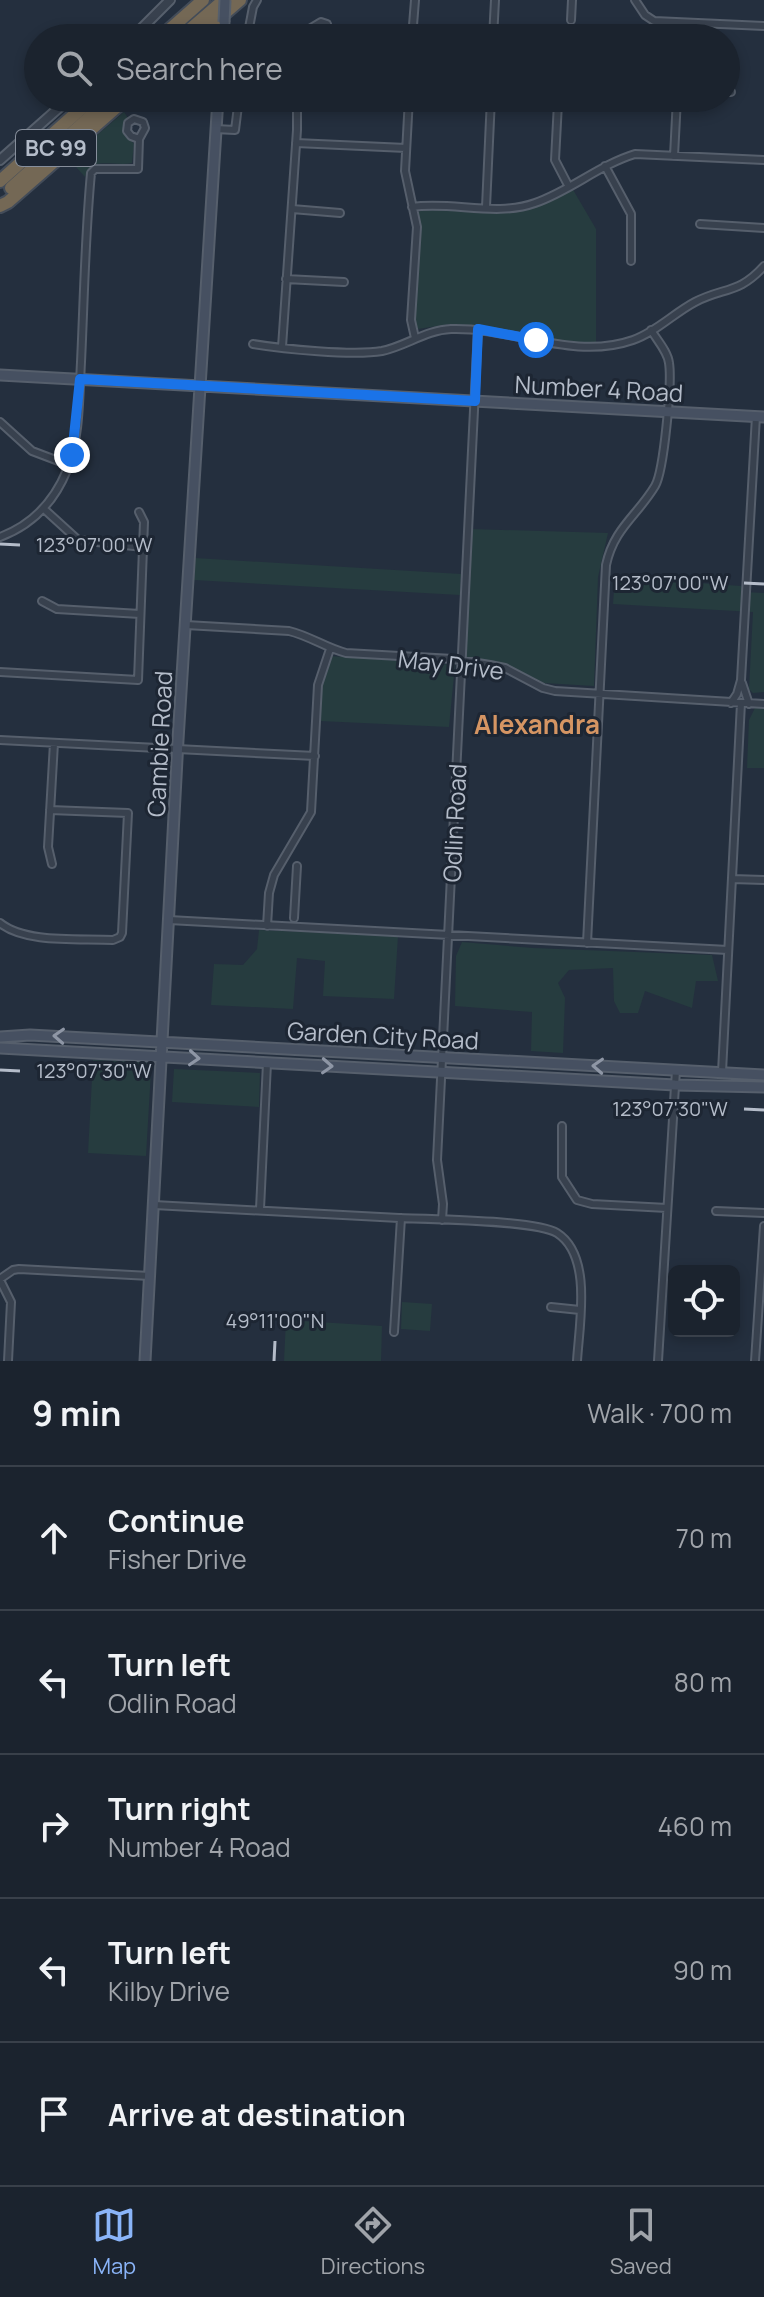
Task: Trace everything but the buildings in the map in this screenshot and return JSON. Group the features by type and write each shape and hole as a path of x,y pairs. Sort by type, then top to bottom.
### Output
{"highway":[{"path":"166,24 192,0"},
{"path":"176,24 203,0"},
{"path":"197,24 225,0"},
{"path":"212,24 240,0"},
{"name":"BC 99","path":"0,181 77,112"},
{"name":"BC 99","path":"0,198 95,112"},
{"path":"0,206 111,112"}],"main road":[{"path":"224,24 225,0"},
{"name":"Cambie Road","path":"145,1361 217,112"},
{"name":"Number 4 Road","path":"0,375 760,417"},
{"name":"Garden City Road","path":"0,1037 30,1035 162,1041 764,1075"},
{"name":"Garden City Road","path":"0,1048 764,1090"}],"street":[{"path":"146,24 170,0"},
{"path":"250,24 257,0"},
{"path":"413,24 415,0"},
{"path":"494,24 495,0"},
{"path":"571,20 572,0"},
{"path":"635,0 645,15 654,21 720,24"},
{"path":"740,25 764,26"},
{"path":"0,160 54,112"},
{"path":"215,129 235,130 237,112"},
{"path":"282,347 297,112"},
{"path":"408,112 405,171 417,227 411,320 415,338"},
{"path":"486,207 490,112"},
{"path":"558,112 555,160 569,187"},
{"path":"674,156 676,112"},
{"path":"0,537 18,529 44,509 69,465 75,443 80,379 91,173 102,167 138,169 139,139"},
{"path":"296,143 406,148"},
{"path":"412,207 513,209 535,203 605,166 635,154 764,160"},
{"path":"605,166 631,214 631,261"},
{"path":"292,209 340,213"},
{"path":"700,224 764,228"},
{"path":"253,344 370,352 447,329 478,329 578,347 627,342 700,299 737,288 764,266"},
{"path":"286,279 344,282"},
{"name":"Odlin Road","path":"442,1220 437,1160 478,329"},
{"path":"587,943 606,565 609,549 623,525 645,501 658,480 663,459 669,362 651,330"},
{"path":"731,703 741,680 760,417"},
{"path":"0,422 32,451 69,465"},
{"path":"44,509 78,540 143,547"},
{"path":"0,672 138,680 144,522 139,512"},
{"path":"42,601 57,609 140,614"},
{"name":"May Drive","path":"186,625 289,631 346,653 453,659 505,668 555,691 764,704"},
{"path":"267,926 269,893 274,875 311,812 318,685 330,649"},
{"path":"722,1072 745,703 741,680"},
{"path":"0,740 315,756"},
{"path":"52,864 48,847 54,743"},
{"path":"0,923 27,936 113,940 122,933 128,813 50,810"},
{"path":"294,918 297,866"},
{"path":"732,879 764,880"},
{"path":"169,920 728,950"},
{"path":"260,1209 267,1063"},
{"path":"658,1361 676,1070"},
{"path":"562,1126 562,1177 577,1200 592,1204 667,1208"},
{"path":"154,1205 442,1220 536,1227 556,1233 576,1261 582,1287 577,1361"},
{"path":"716,1211 764,1213"},
{"path":"394,1332 401,1218"},
{"path":"755,1361 760,1345 764,1226"},
{"path":"8,1361 11,1302 0,1279 13,1270 150,1276"},
{"path":"551,1307 580,1310"}],"green space":[{"path":"124,112 128,118 123,130 134,144 132,163 98,164 88,170 85,177 69,159"},
{"path":"572,188 596,229 596,344 570,343 491,327 450,324 418,329 413,321 417,213 427,208 512,211"},
{"path":"470,529 608,533 598,577 594,686 544,683 508,665 465,662"},
{"path":"195,558 461,574 460,595 194,580"},
{"path":"615,577 741,586 744,592 764,593 764,692 753,693 749,689 753,612 613,604"},
{"path":"330,656 455,665 449,727 320,721 322,681"},
{"path":"764,707 764,768 747,768 749,720 755,708"},
{"path":"259,930 398,936 394,999 323,996 325,961 297,958 293,1009 211,1005 214,964 243,965 257,949"},
{"path":"462,942 712,955 718,981 696,981 692,1008 645,991 638,1013 620,1013 614,1001 613,968 569,970 558,983 565,998 563,1053 531,1051 532,1012 455,1006 456,956"},
{"path":"93,1060 146,1062 151,1071 146,1156 88,1153"},
{"path":"174,1069 260,1073 259,1107 172,1102"},
{"path":"402,1302 432,1304 430,1331 401,1329"},
{"path":"286,1320 382,1326 381,1361 284,1361"}],"district":[{"name":"Alexandra","path":"537,724"}],"route":[{"path":"72,455 80,379 475,401 478,329 536,340"}]}
